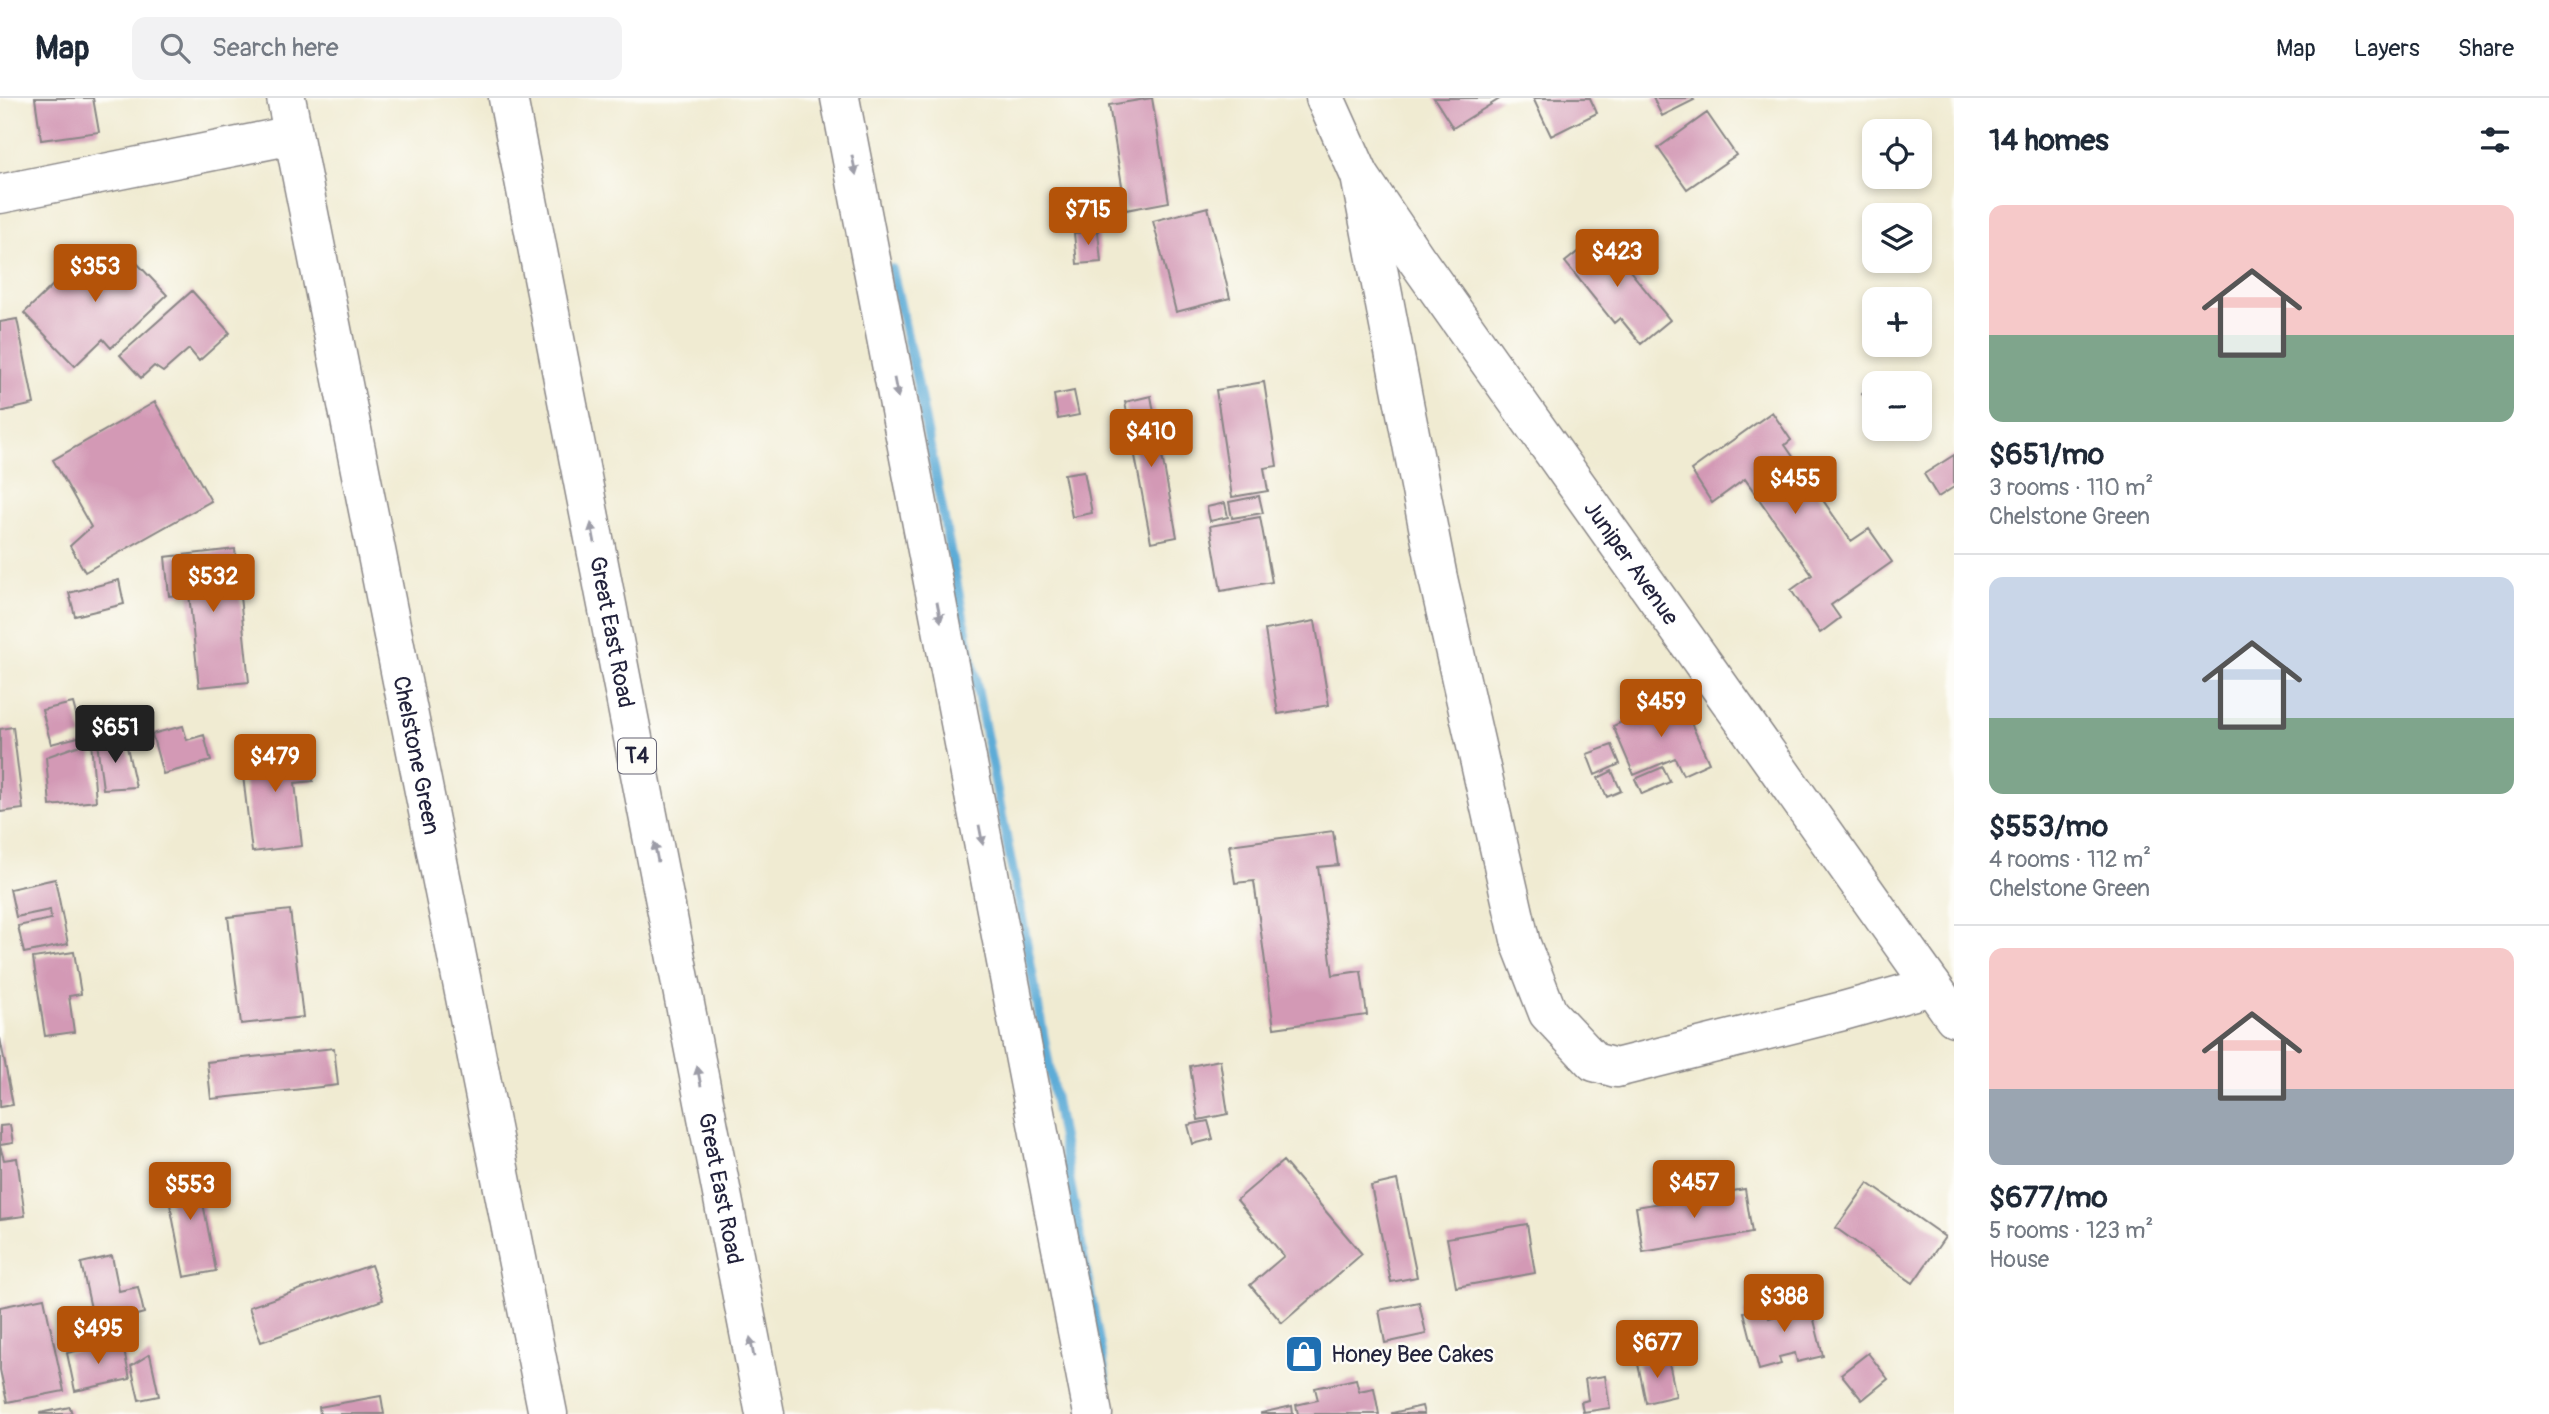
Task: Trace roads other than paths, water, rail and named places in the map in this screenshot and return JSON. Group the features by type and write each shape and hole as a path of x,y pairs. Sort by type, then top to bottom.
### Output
{"street":[{"name":"Chelstone Green","path":"286,98 548,1414"},
{"name":"Great East Road","path":"508,98 765,1414"},
{"path":"840,98 1093,1414"},
{"name":"Juniper Avenue","path":"1325,98 1360,176 1493,370 1954,1017"},
{"path":"0,194 293,135"},
{"path":"1360,176 1438,578 1521,944 1548,1013 1594,1062 1616,1068 1932,986"}],"waterway":[{"path":"892,269 917,381 1024,929 1106,1381"}],"place":[{"name":"Honey Bee Cakes","path":"1304,1354"}]}
